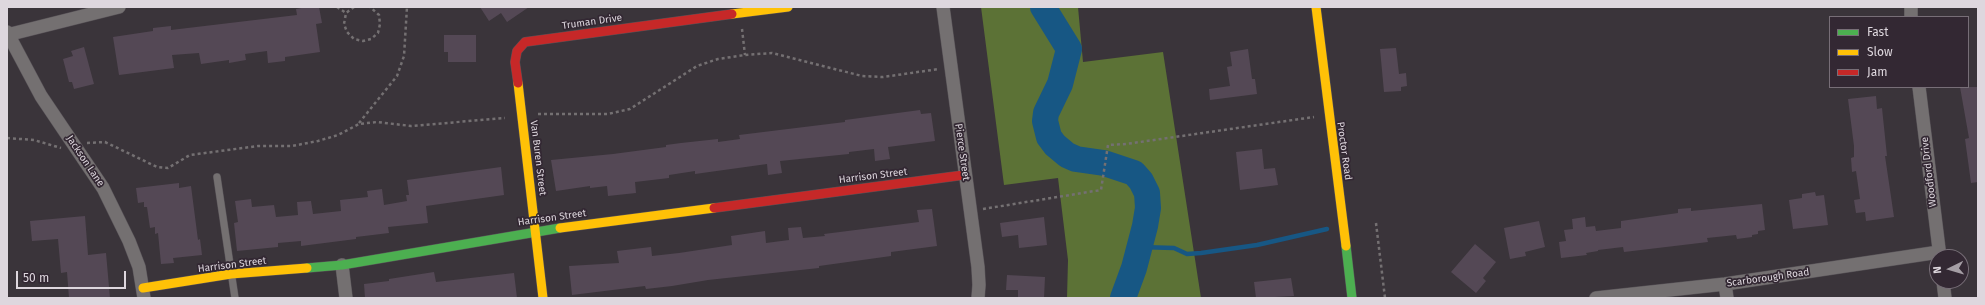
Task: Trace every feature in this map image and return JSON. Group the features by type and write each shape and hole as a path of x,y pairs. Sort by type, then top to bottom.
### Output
{"street":[{"path":"7,34 119,7"},
{"name":"Truman Drive","path":"520,46 525,42 537,40 788,7"},
{"name":"Pierce Street","path":"943,7 979,285 978,298"},
{"name":"Proctor Road","path":"1316,7 1328,115 1352,298"},
{"name":"Jackson Lane","path":"7,34 41,96 103,188 129,241 139,267 143,293"},
{"name":"Van Buren Street","path":"520,46 517,51 515,62 543,298"},
{"name":"Woodford Drive","path":"1919,88 1939,249"},
{"name":"Harrison Street","path":"143,293 231,274 342,265 535,231 964,176"},
{"name":"Scarborough Road","path":"1596,298 1725,284 1929,256"},
{"path":"342,265 346,298"},
{"path":"1725,284 1726,298"}],"lane":[{"path":"217,177 235,298"}],"path":[{"path":"337,7 346,12"},
{"path":"354,7 346,12 344,24 347,32 354,39 363,41 371,39 378,33 380,24 379,15 370,7"},
{"path":"359,124 397,76 404,56 407,7"},
{"path":"742,23 745,55"},
{"path":"7,138 34,140 60,148 91,142 105,142 157,168 168,168 190,155 258,146 292,146 338,135 359,124 378,122 411,126 504,118 521,115 608,114 630,109 697,66 718,59 745,55 772,53 862,76 883,77 951,67"},
{"path":"970,211 1101,190 1108,145 1126,144 1328,115"},
{"path":"1376,223 1385,298"}],"green space":[{"path":"981,7 1078,7 1083,62 1163,52 1201,298 1067,298 1068,260 1058,178 1004,185"}],"building":[{"path":"319,7 322,23 316,24 320,52 285,57 285,61 268,63 267,51 245,54 246,60 229,63 229,60 201,64 199,53 172,55 174,68 119,75 113,37 153,31 153,28 171,26 171,30 297,15 296,9"},
{"path":"480,7 529,7 507,22 501,13 489,21"},
{"path":"444,35 476,35 476,62 448,62 448,52 444,52"},
{"path":"84,47 94,84 74,89 72,82 69,82 63,59 73,56 71,51"},
{"path":"1396,48 1399,74 1406,73 1407,86 1401,87 1401,91 1384,92 1380,49"},
{"path":"1248,49 1252,79 1255,79 1257,94 1210,100 1209,89 1230,86 1227,67 1232,66 1230,52"},
{"path":"1978,87 1978,182 1971,183 1965,139 1969,138 1960,88"},
{"path":"1876,96 1877,109 1882,108 1887,156 1885,156 1894,217 1866,221 1865,212 1856,213 1854,200 1860,199 1856,171 1852,172 1851,158 1854,157 1854,146 1848,99"},
{"path":"920,110 921,114 931,113 935,141 888,147 890,159 875,161 874,149 849,152 849,154 780,161 782,173 768,175 767,164 695,174 695,171 669,175 669,178 635,182 636,193 608,196 607,186 590,188 590,186 556,191 551,160 613,154 666,147 666,145 718,139 718,142 740,139 739,135 845,122 845,120"},
{"path":"1262,149 1264,169 1275,168 1278,185 1240,190 1236,152"},
{"path":"501,167 504,195 426,206 428,223 388,227 389,233 356,237 356,239 301,246 301,241 278,243 278,247 237,251 234,223 238,222 235,201 251,199 252,207 274,205 276,217 298,215 297,202 311,201 313,214 341,211 340,200 368,197 367,191 382,189 384,205 407,201 406,195 409,195 407,180"},
{"path":"179,183 179,188 191,186 198,240 200,239 202,255 173,258 174,263 161,264 158,233 155,234 155,227 150,228 147,207 144,207 144,202 138,203 136,188"},
{"path":"1815,192 1816,196 1824,195 1828,225 1793,229 1789,200 1802,198 1802,194"},
{"path":"1762,204 1765,230 1758,231 1758,234 1752,235 1752,237 1737,239 1736,235 1707,238 1708,242 1624,252 1623,247 1598,250 1586,253 1587,255 1561,258 1559,242 1566,241 1564,230 1573,229 1572,219 1585,217 1586,227 1595,226 1596,231 1621,228 1621,221 1678,213 1678,209 1691,208 1691,211"},
{"path":"932,209 937,246 891,252 891,256 819,266 819,268 708,280 646,289 645,286 572,295 569,266 619,263 617,251 651,247 652,256 679,253 732,245 731,236 765,231 766,243 789,240 788,228 801,227 803,238 825,236 824,234 919,222 917,210"},
{"path":"85,216 88,255 106,253 110,298 69,298 67,272 61,273 58,239 32,241 30,221"},
{"path":"1044,217 1047,245 1019,248 1018,235 1002,237 1000,223"},
{"path":"1539,221 1545,247 1525,252 1526,256 1510,259 1504,228"},
{"path":"1475,244 1496,262 1483,278 1486,281 1476,293 1451,272"},
{"path":"434,272 436,282 514,273 517,298 365,298 364,284 389,281 389,279"},
{"path":"1007,275 1045,277 1044,298 1018,298 1018,290 1006,290"},
{"path":"1291,278 1294,296 1256,298 1254,282"}],"waterway":[{"path":"1043,7 1069,49 1060,84 1046,113 1045,121 1049,137 1055,145 1067,155 1076,159 1104,163 1134,173 1141,181 1147,193 1148,208 1145,226 1134,268 1123,298"},
{"path":"1140,247 1174,248 1187,254 1201,253 1257,245 1327,229"}],"traffic: fast":[{"path":"307,268 342,265 560,228"},
{"path":"1346,246 1352,298"}],"traffic: slow":[{"path":"732,14 788,7"},
{"path":"1316,7 1346,246"},
{"path":"518,83 543,298"},
{"path":"560,228 714,208"},
{"path":"143,288 231,274 307,268"}],"traffic: jam":[{"path":"518,83 515,62 517,51 525,42 732,14"},
{"path":"714,208 964,175"}]}
